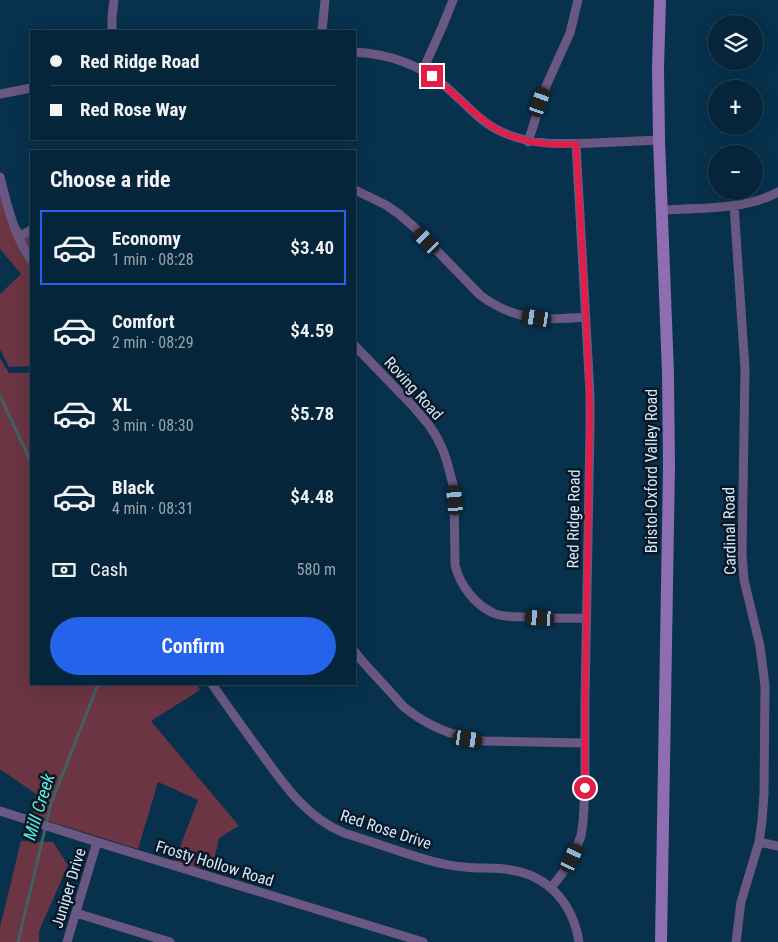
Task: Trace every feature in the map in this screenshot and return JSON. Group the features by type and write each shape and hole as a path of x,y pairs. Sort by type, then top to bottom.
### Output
{"main road":[{"name":"Bristol-Oxford Valley Road","path":"660,0 658,68 659,140 668,373 669,467 661,942"}],"street":[{"path":"112,30 114,0"},
{"path":"322,30 325,0"},
{"path":"423,70 453,0"},
{"path":"528,142 546,86 570,33 578,0"},
{"path":"356,52 378,54 406,62 423,70 445,86 486,122 498,130 528,142 576,144 659,140"},
{"path":"0,94 30,88"},
{"name":"Red Ridge Road","path":"551,888 572,858 581,836 585,788 590,394 576,144"},
{"path":"0,177 9,213 30,258"},
{"path":"356,190 386,205 399,214 491,304 506,312 537,318 586,318"},
{"path":"661,210 734,205 759,200 778,192"},
{"name":"Cardinal Road","path":"734,205 745,369 742,554 744,580 760,646 765,686 764,794 759,842 741,902 736,942"},
{"path":"19,237 30,231"},
{"name":"Roving Road","path":"356,347 423,418 443,450 454,488 455,565 465,590 485,608 499,615 540,618 586,618"},
{"path":"356,653 403,706 418,717 452,734 484,741 585,743"},
{"name":"Red Rose Drive","path":"213,685 287,788 319,820 331,828 344,833 435,862 464,867 510,869 530,874 551,888 565,904 573,920 579,942"},
{"name":"Frosty Hollow Road","path":"0,811 423,942"},
{"name":"Juniper Drive","path":"67,942 97,842"},
{"path":"759,842 778,846"},
{"path":"76,912 170,942"}],"shaded area":[{"path":"0,186 5,209 30,239 30,366 9,367 0,349 0,294 21,274 0,249"},
{"path":"0,358 9,373 30,373 30,685 197,685 200,690 151,721 239,826 219,838 212,869 173,865 198,800 158,782 138,849 32,816 36,794 0,769"},
{"path":"21,841 53,842 68,865 39,931 39,942 0,942 0,927"}],"waterway":[{"name":"Mill Creek","path":"0,396 30,460"},
{"name":"Mill Creek","path":"18,942 51,804 98,685"}],"route":[{"path":"432,76 498,130 528,142 576,144 590,394 585,788"}]}
